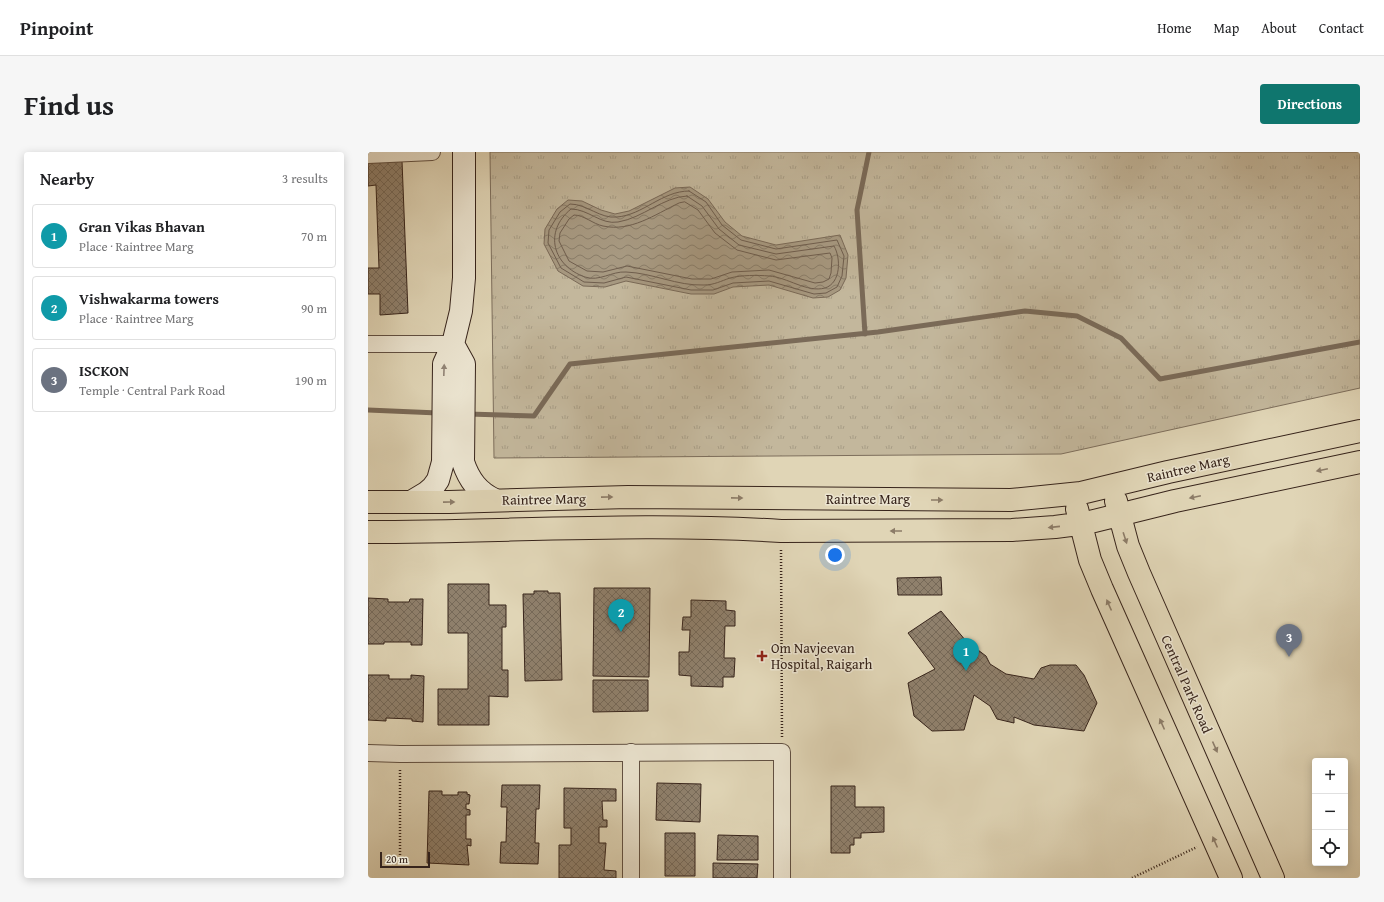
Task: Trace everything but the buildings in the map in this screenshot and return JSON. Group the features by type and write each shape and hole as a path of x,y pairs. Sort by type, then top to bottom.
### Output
{"main road":[{"name":"Raintree Marg","path":"368,502 628,497 1011,500 1073,494 1360,431"},
{"name":"Raintree Marg","path":"368,532 450,532 628,527 744,528 781,531 1012,530 1080,524 1119,516 1175,501 1360,462"},
{"name":"Central Park Road","path":"1112,486 1128,546 1139,573 1272,878"},
{"path":"1073,494 1090,560 1231,878"}],"street":[{"path":"368,155 432,152"},
{"path":"464,152 464,278 461,311 454,344 444,364 453,398 453,434 463,462 467,472 479,490 495,500"},
{"path":"368,344 454,344"},
{"path":"411,502 426,493 438,480 453,434"},
{"path":"631,752 631,878"},
{"path":"368,753 782,752 782,878"}],"path":[{"path":"781,531 782,752"},
{"path":"400,754 400,864"},
{"path":"1132,878 1214,838"}],"green space":[{"path":"490,152 1360,152 1360,388 1061,454 494,458"}],"water":[{"path":"690,187 708,199 725,222 742,236 776,245 840,235 848,255 846,278 840,290 828,297 813,298 769,285 733,287 714,294 691,294 626,281 605,287 583,286 558,271 544,244 545,229 557,209 568,200 582,201 601,210 615,214 629,211 675,188"}],"waterway":[{"path":"865,334 857,210 869,152"},
{"path":"468,414 534,416 570,364 878,332 1025,311 1077,316 1121,338 1160,379 1360,342"},
{"path":"368,410 438,413"}],"place":[{"name":"Vishwakarma towers","path":"621,632"},
{"name":"Om Navjeevan Hospital, Raigarh","path":"762,656"},
{"name":"ISCKON","path":"1289,657"},
{"name":"Gran Vikas Bhavan","path":"966,671"}]}
